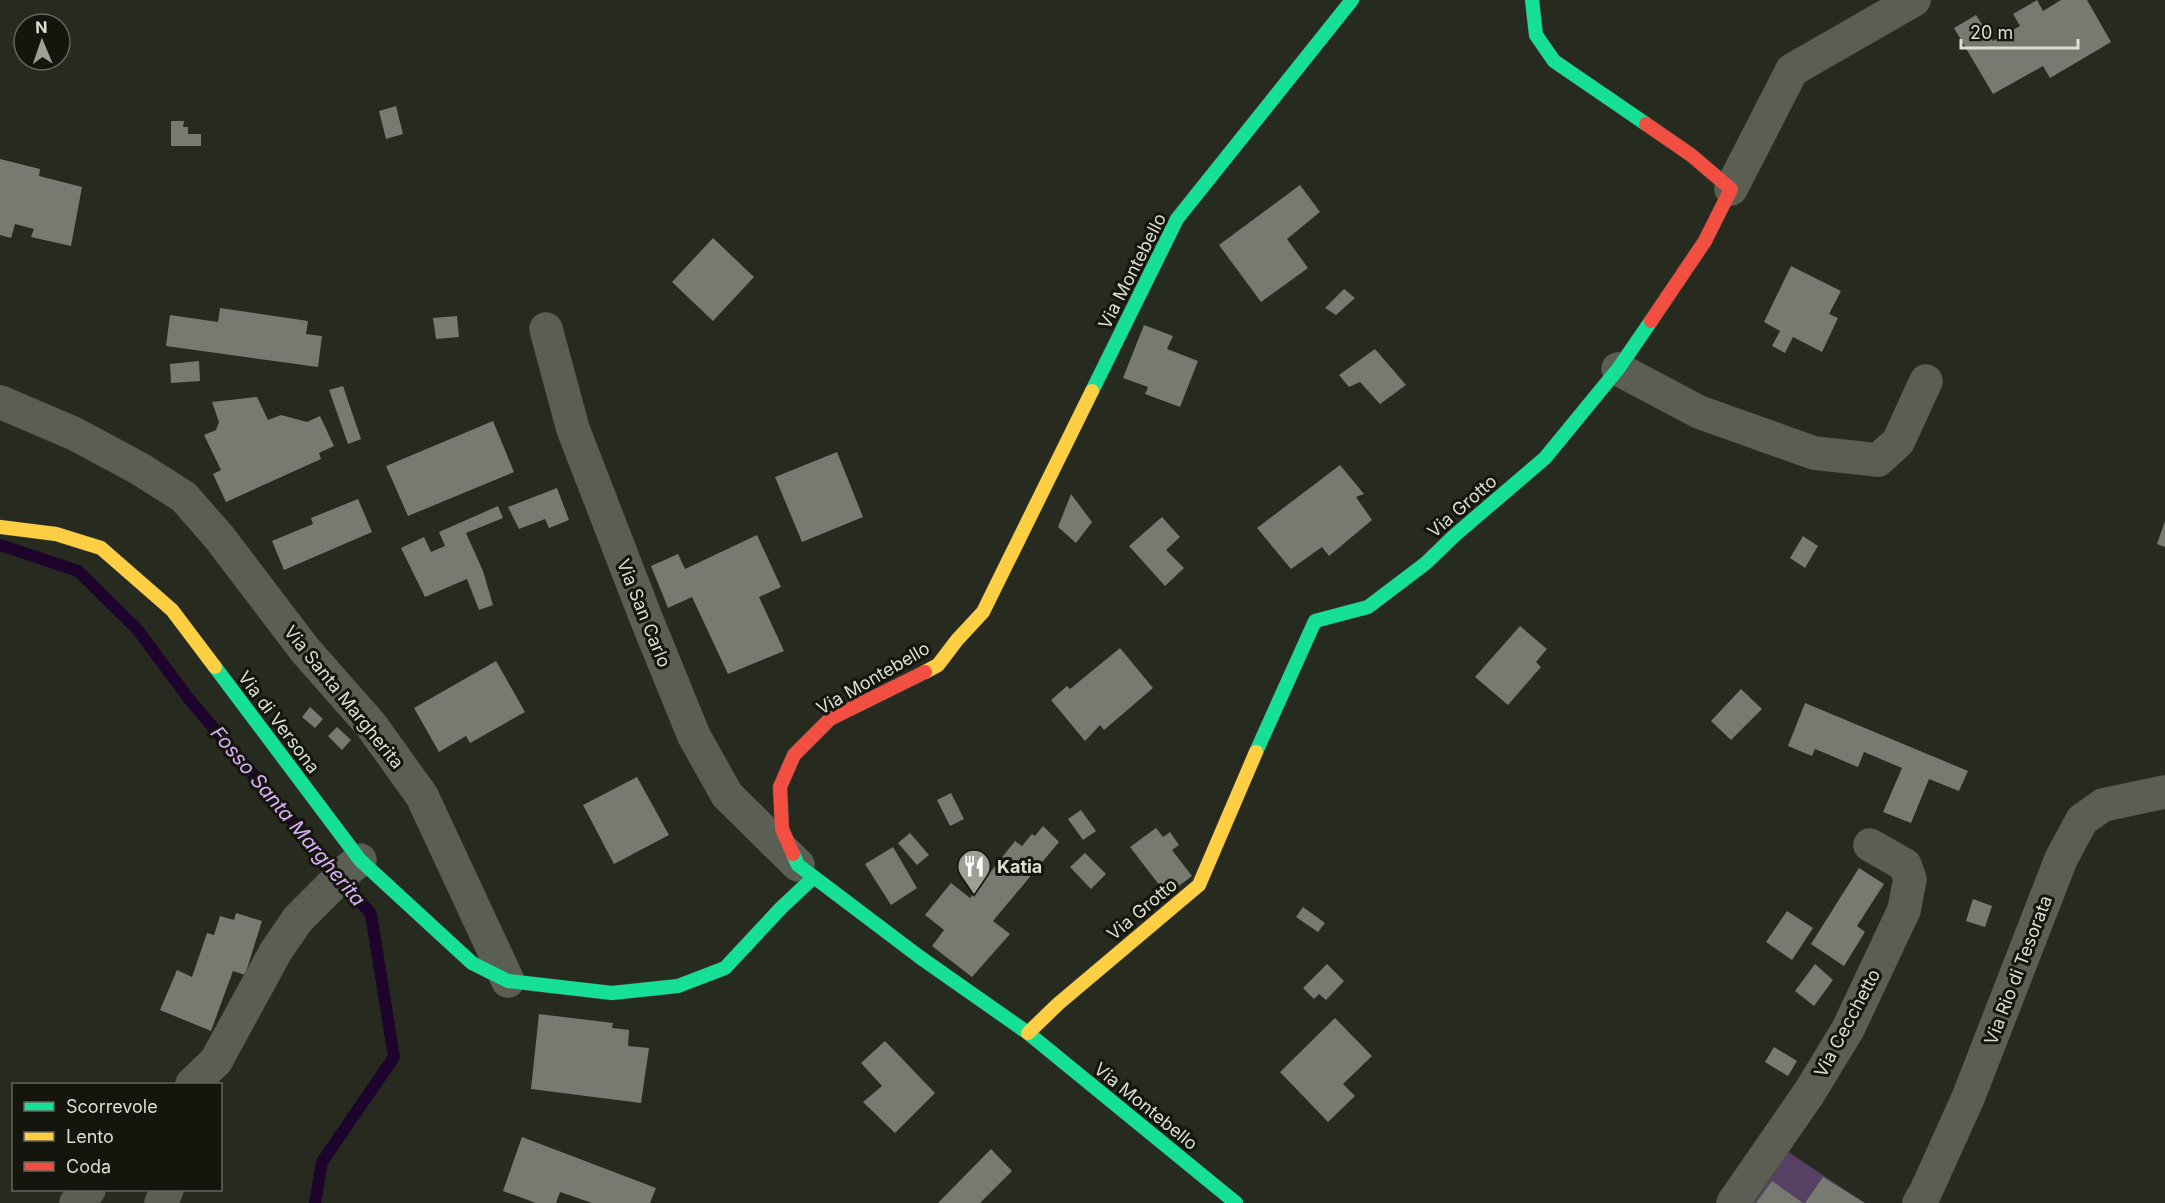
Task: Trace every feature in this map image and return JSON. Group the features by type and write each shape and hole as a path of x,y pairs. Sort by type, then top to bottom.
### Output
{"street":[{"name":"Via Montebello","path":"1236,1203 1028,1033 921,958 806,871 782,829 780,787 794,755 830,718 938,665 983,612 1176,219 1352,0"},
{"path":"1532,0 1536,34 1554,61 1692,155 1731,189 1792,70 1914,0"},
{"name":"Via Grotto","path":"1028,1033 1058,1004 1199,885 1280,696 1315,621 1368,607 1426,563 1455,535 1545,458 1618,369 1705,241 1731,189"},
{"name":"Via San Carlo","path":"546,329 573,429 694,736 727,795 806,871"},
{"path":"1618,369 1699,412 1814,453 1878,460 1898,441 1926,381"},
{"name":"Via Santa Margherita","path":"0,402 75,434 141,469 184,497 219,537 304,650 371,725 422,796 508,981"},
{"name":"Via di Versona","path":"0,527 56,534 100,548 172,610 343,875 472,963 508,981"},
{"name":"Via Rio di Tesorata","path":"1919,1203 1968,1098 2061,859 2082,820 2103,805 2165,792"},
{"name":"Via Cecchetto","path":"1733,1203 1809,1093 1848,1029 1904,910 1910,879 1905,866 1870,845"},
{"path":"508,981 612,993 678,986 725,968 781,908 806,871"},
{"path":"194,1083 212,1073 276,951 298,919 343,875"},
{"path":"76,1203 88,1191"}],"shaded area":[{"path":"1784,1149 1865,1203 1746,1203"}],"building":[{"path":"2037,0 2043,11 2061,0 2087,0 2111,42 2050,78 2043,66 1993,94 1954,28 1976,15 1993,41 2020,26 2013,14"},
{"path":"396,106 403,134 386,139 379,111"},
{"path":"171,121 184,121 183,127 188,127 188,134 201,134 201,146 171,146"},
{"path":"0,159 40,169 39,176 82,187 71,246 31,237 34,229 15,224 11,238 0,235"},
{"path":"1300,185 1320,212 1287,239 1308,268 1261,302 1219,245"},
{"path":"713,238 754,277 713,321 672,282"},
{"path":"1791,266 1841,291 1829,314 1838,318 1822,352 1793,337 1785,353 1772,346 1780,331 1764,322"},
{"path":"1344,289 1355,298 1336,315 1325,308"},
{"path":"220,308 308,321 306,334 322,336 318,367 166,346 170,315 218,322"},
{"path":"457,316 459,337 436,339 433,318"},
{"path":"1144,325 1173,336 1167,349 1198,361 1180,407 1145,394 1148,387 1123,378"},
{"path":"1375,349 1406,385 1380,404 1360,382 1349,387 1339,375"},
{"path":"199,361 200,381 171,383 170,364"},
{"path":"343,386 361,439 348,444 329,390"},
{"path":"257,397 268,420 281,415 307,422 320,416 334,446 319,453 321,459 226,502 213,474 221,470 204,435 216,430 219,422 212,402"},
{"path":"493,421 514,472 408,516 386,466"},
{"path":"837,452 863,517 802,542 775,477"},
{"path":"1340,465 1364,494 1356,497 1372,520 1329,556 1322,547 1291,569 1257,528"},
{"path":"557,488 569,520 549,528 545,519 519,529 508,507"},
{"path":"1071,494 1092,522 1076,543 1058,527"},
{"path":"358,499 372,532 284,570 272,541 313,524 311,518"},
{"path":"498,506 503,518 466,533 483,571 493,605 479,610 467,579 425,597 401,548 424,537 431,552 445,546 439,532"},
{"path":"1162,517 1180,537 1166,550 1184,568 1165,586 1129,546"},
{"path":"2165,521 2165,547 2157,544"},
{"path":"757,535 781,587 759,597 784,651 728,674 692,597 668,608 651,566 678,554 685,569"},
{"path":"1803,536 1818,546 1805,568 1790,558"},
{"path":"1520,626 1547,649 1536,662 1541,667 1508,705 1475,677"},
{"path":"1120,648 1153,688 1104,730 1100,725 1085,741 1051,700 1067,686 1070,689"},
{"path":"496,661 525,712 470,743 466,736 439,752 414,708"},
{"path":"1741,689 1762,709 1731,740 1711,721"},
{"path":"1805,703 1968,771 1959,791 1929,779 1911,823 1883,812 1902,768 1864,752 1858,767 1815,749 1812,756 1788,746"},
{"path":"310,707 323,719 315,728 302,717"},
{"path":"337,727 351,740 342,750 328,736"},
{"path":"637,777 669,835 614,864 583,805"},
{"path":"951,793 964,819 950,826 937,800"},
{"path":"1081,810 1096,831 1083,840 1068,819"},
{"path":"1043,826 1059,842 993,921 1010,934 972,977 932,946 944,930 925,915 951,883 970,898 1015,841 1022,846"},
{"path":"1156,828 1163,837 1170,832 1179,845 1172,850 1192,876 1167,895 1130,847"},
{"path":"910,833 929,855 917,865 898,843"},
{"path":"893,847 917,888 891,905 865,864"},
{"path":"1085,853 1106,874 1091,889 1070,867"},
{"path":"1859,868 1884,884 1857,926 1865,932 1844,966 1811,944"},
{"path":"1973,899 1992,906 1985,927 1966,921"},
{"path":"1303,907 1325,923 1318,932 1296,917"},
{"path":"1787,911 1813,928 1792,960 1766,942"},
{"path":"236,913 262,921 245,975 233,971 211,1031 160,1010 177,970 192,977 207,933 214,935 220,916 234,920"},
{"path":"1327,964 1344,981 1326,1000 1319,994 1314,999 1303,988"},
{"path":"1815,964 1833,980 1814,1006 1795,991"},
{"path":"539,1014 613,1023 612,1028 629,1030 628,1046 649,1048 641,1103 531,1089"},
{"path":"1335,1018 1372,1056 1343,1084 1355,1096 1328,1122 1280,1072"},
{"path":"885,1041 935,1093 895,1133 863,1102 882,1086 861,1063"},
{"path":"1774,1047 1797,1061 1788,1076 1765,1062"},
{"path":"522,1137 656,1188 650,1203 592,1203 560,1192 556,1203 536,1203 503,1191"},
{"path":"991,1149 1012,1171 980,1203 938,1203"},
{"path":"1823,1177 1850,1194 1865,1203 1805,1203"},
{"path":"1772,1181 1775,1183 1803,1203 1756,1203"}],"waterway":[{"name":"Fosso Santa Margherita","path":"0,545 78,571 137,629 189,699 371,914 394,1057 322,1162 315,1203"}],"traffic: fast":[{"path":"1092,391 1177,219 1352,0"},
{"path":"1532,0 1536,35 1554,61 1646,124"},
{"path":"1256,752 1315,621 1368,607 1426,563 1455,535 1545,458 1618,369 1651,321"},
{"path":"215,667 360,860 472,963 508,981 612,993 678,986 725,968 781,908 814,877"},
{"path":"793,854 798,865 921,958 1028,1033 1236,1203"}],"traffic: slow":[{"path":"925,672 938,665 983,612 1092,391"},
{"path":"0,527 56,534 101,548 172,610 215,667"},
{"path":"1028,1033 1058,1004 1199,885 1256,752"}],"traffic: jam":[{"path":"1646,124 1691,155 1731,189 1705,241 1651,321"},
{"path":"793,854 782,829 780,787 794,755 830,719 925,672"}],"place":[{"name":"Katia","path":"974,895"}]}
